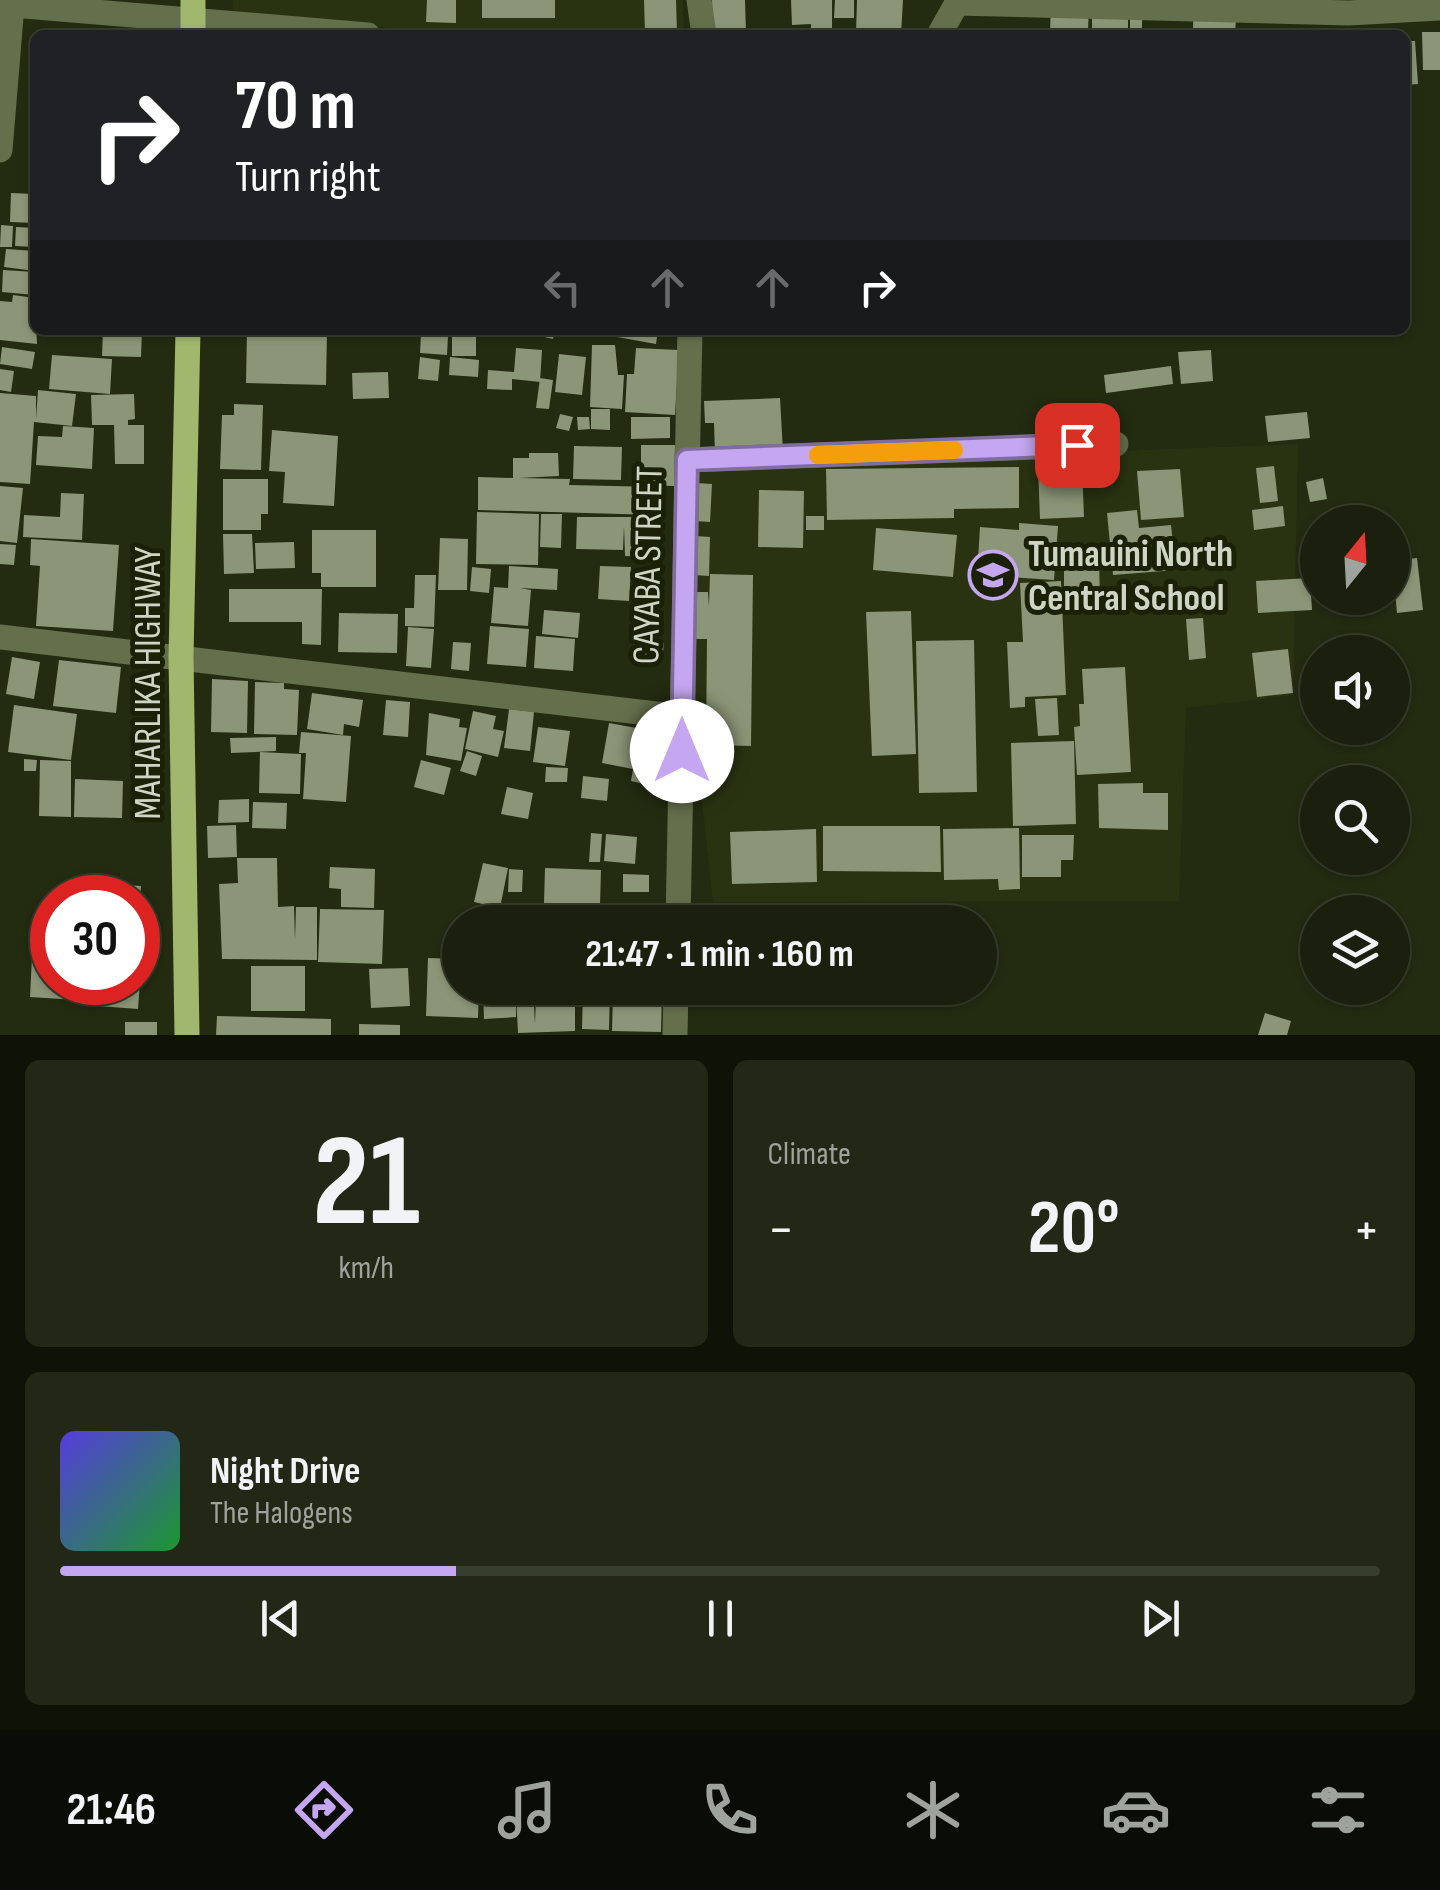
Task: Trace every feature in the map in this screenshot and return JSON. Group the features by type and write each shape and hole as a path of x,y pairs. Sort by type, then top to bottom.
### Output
{"main road":[{"name":"MAHARLIKA HIGHWAY","path":"187,1035 182,657 188,335"}],"street":[{"path":"699,0 703,30"},
{"path":"942,30 958,3 1276,12 1440,8"},
{"path":"0,150 6,4 313,30"},
{"name":"CAYABA STREET","path":"678,905 690,335"},
{"path":"687,460 1116,444"},
{"path":"0,637 682,717"},
{"path":"675,1035 676,1005"}],"shaded area":[{"path":"233,0 683,0 684,30 413,30 233,15"},
{"name":"Tumauini North Central School","path":"1298,444 1293,695 1186,708 1179,901 713,902 689,681 691,468"}],"building":[{"path":"427,0 456,0 456,23 426,22"},
{"path":"482,0 555,0 555,18 482,18"},
{"path":"644,0 676,0 677,30 645,30"},
{"path":"712,0 745,0 746,30 713,30"},
{"path":"791,0 832,0 832,30 811,30 811,24 792,25"},
{"path":"835,0 854,0 854,18 834,18"},
{"path":"857,0 903,0 901,30 856,30"},
{"path":"1051,0 1089,0 1088,30 1050,30"},
{"path":"1092,0 1128,0 1128,30 1092,30"},
{"path":"1130,0 1142,0 1142,30 1130,30"},
{"path":"1194,0 1237,0 1235,30 1193,28"},
{"path":"1422,32 1440,32 1440,70 1423,70"},
{"path":"1410,41 1415,41 1418,84 1410,85"},
{"path":"11,193 30,194 30,223 10,222"},
{"path":"1,225 13,226 12,247 0,247"},
{"path":"16,227 30,228 30,247 15,246"},
{"path":"6,249 30,251 30,270 4,267"},
{"path":"3,270 30,272 30,295 2,292"},
{"path":"13,295 30,297 30,335 37,335 37,344 0,340 0,301 12,302"},
{"path":"103,335 142,335 141,357 102,356"},
{"path":"247,335 327,335 326,385 246,383"},
{"path":"421,335 448,336 447,355 420,353"},
{"path":"606,335 657,335 656,344"},
{"path":"452,336 476,337 476,356 452,356"},
{"path":"592,345 615,345 618,375 624,375 622,409 590,407"},
{"path":"2,347 35,352 32,369 0,364"},
{"path":"516,348 542,350 540,382 512,379 512,390 487,389 488,370 514,372"},
{"path":"636,348 679,350 675,415 625,412 627,374 634,374"},
{"path":"1211,350 1213,381 1181,384 1178,352"},
{"path":"559,354 586,357 582,395 555,392"},
{"path":"52,355 112,359 110,394 49,389"},
{"path":"420,357 440,360 438,381 418,379"},
{"path":"450,357 479,360 478,377 449,375"},
{"path":"1171,366 1173,384 1106,393 1104,375"},
{"path":"0,369 14,371 11,392 0,390"},
{"path":"388,372 389,398 353,399 352,373"},
{"path":"540,378 553,380 549,409 536,408"},
{"path":"38,390 76,394 72,426 34,422 30,484 0,482 0,393 36,396 36,419"},
{"path":"134,394 135,419 128,420 128,425 144,425 144,464 115,464 114,425 92,425 91,395"},
{"path":"780,398 783,451 715,454 714,423 705,423 704,401"},
{"path":"234,404 263,405 261,470 220,469 222,415 234,415"},
{"path":"591,409 610,409 610,430 591,429"},
{"path":"1051,411 1074,411 1075,440 1052,440"},
{"path":"1307,412 1310,438 1268,442 1265,416"},
{"path":"560,414 573,417 569,431 556,428"},
{"path":"577,417 589,417 590,429 578,430"},
{"path":"631,417 670,417 670,438 631,439"},
{"path":"63,426 94,428 92,469 36,465 38,436 62,437"},
{"path":"272,430 338,436 334,506 283,503 285,472 269,471"},
{"path":"641,445 675,445 674,486 634,485 634,462 641,462"},
{"path":"574,446 622,447 621,480 573,479"},
{"path":"529,453 558,453 559,476 519,478 570,479 569,485 656,487 655,515 478,510 478,477 513,478 513,458 529,458"},
{"path":"1082,466 1084,517 1040,519 1038,467"},
{"path":"1274,466 1278,501 1260,503 1256,468"},
{"path":"1019,467 1019,508 954,509 954,518 827,520 826,469"},
{"path":"1180,469 1184,517 1141,520 1137,471"},
{"path":"1323,478 1327,499 1310,502 1306,482"},
{"path":"223,479 268,479 268,514 261,514 261,530 223,530"},
{"path":"697,483 712,484 710,522 695,521"},
{"path":"0,486 23,488 17,543 0,541"},
{"path":"759,490 804,491 803,548 758,547"},
{"path":"61,493 84,494 82,540 23,537 24,515 60,517"},
{"path":"1283,506 1285,526 1254,530 1252,510"},
{"path":"1137,510 1139,528 1171,525 1176,570 1113,575 1107,513"},
{"path":"477,512 539,514 538,565 476,564"},
{"path":"541,514 562,514 561,548 540,547"},
{"path":"806,516 824,516 824,530 806,530"},
{"path":"577,517 660,517 660,557 625,556 624,526 623,550 576,549"},
{"path":"1019,523 1058,526 1054,580 977,575 980,527 1019,530"},
{"path":"876,528 957,535 953,577 873,570"},
{"path":"312,530 376,530 376,587 321,587 321,573 312,573"},
{"path":"223,534 252,534 254,573 224,574"},
{"path":"695,536 710,537 709,576 694,575"},
{"path":"440,538 468,539 467,590 438,590"},
{"path":"31,539 119,545 113,631 36,626 40,566 30,565"},
{"path":"294,542 295,568 256,569 255,543"},
{"path":"0,544 16,545 14,565 0,564"},
{"path":"1417,558 1423,610 1410,612 1410,559"},
{"path":"1082,559 1099,559 1100,601 1064,602 1064,567 1082,567"},
{"path":"509,566 558,569 557,590 520,588 531,590 528,626 491,623 494,587 508,588"},
{"path":"600,566 631,567 629,601 598,599"},
{"path":"472,567 491,569 489,593 470,591"},
{"path":"710,574 753,575 751,746 706,745 707,639 692,639 694,592 708,592 709,606"},
{"path":"415,575 436,575 434,627 405,626 405,608 414,608"},
{"path":"1300,579 1300,611 1258,613 1256,581"},
{"path":"1061,581 1066,695 1025,697 1025,707 1010,708 1007,642 1023,642 1020,583"},
{"path":"229,589 322,589 321,645 302,644 302,622 229,622"},
{"path":"544,610 580,613 578,638 542,634"},
{"path":"911,611 916,754 872,756 866,612"},
{"path":"339,613 398,614 397,653 338,652"},
{"path":"1203,618 1206,658 1189,660 1186,619"},
{"path":"490,626 529,629 526,667 487,664"},
{"path":"408,627 434,629 431,668 406,666"},
{"path":"536,636 575,639 573,671 534,668"},
{"path":"634,639 664,643 662,660 632,656"},
{"path":"974,640 977,792 919,793 916,641"},
{"path":"453,642 471,643 469,671 451,669"},
{"path":"1288,649 1293,693 1257,697 1252,653"},
{"path":"12,657 40,662 34,699 6,694"},
{"path":"59,660 121,667 116,713 53,706"},
{"path":"1125,667 1131,772 1077,775 1074,727 1080,726 1079,704 1084,704 1082,669"},
{"path":"212,679 248,681 247,733 211,732"},
{"path":"255,682 284,683 284,689 299,690 297,735 254,734"},
{"path":"312,693 363,700 359,727 344,724 343,735 307,729"},
{"path":"1057,698 1059,735 1038,736 1035,699"},
{"path":"386,700 410,702 408,737 383,735"},
{"path":"14,705 77,714 71,760 8,752"},
{"path":"509,709 534,712 530,751 504,748"},
{"path":"473,711 496,716 493,729 504,731 498,757 465,749"},
{"path":"429,713 460,719 459,727 467,728 461,761 426,755"},
{"path":"609,723 653,731 644,784 631,781 633,769 602,763"},
{"path":"538,727 570,731 565,766 533,762"},
{"path":"301,732 351,736 346,802 303,799 306,753 299,753"},
{"path":"276,737 276,751 231,753 230,738"},
{"path":"1074,741 1076,824 1013,826 1011,743"},
{"path":"467,751 482,756 476,776 460,771"},
{"path":"260,752 301,754 300,794 259,793"},
{"path":"24,759 37,760 36,771 24,771"},
{"path":"40,760 71,761 71,817 39,816"},
{"path":"421,760 451,768 444,795 414,787"},
{"path":"546,767 568,768 567,782 545,782"},
{"path":"583,776 609,779 607,801 581,798"},
{"path":"75,779 123,781 122,818 74,817"},
{"path":"1143,783 1143,793 1168,793 1168,830 1099,828 1098,784"},
{"path":"507,787 533,793 528,819 501,814"},
{"path":"249,799 249,822 218,823 219,800"},
{"path":"253,802 287,803 286,829 252,828"},
{"path":"236,825 237,857 208,858 207,826"},
{"path":"823,826 940,826 941,872 823,871"},
{"path":"1019,828 1020,889 999,890 998,879 944,880 943,829"},
{"path":"816,829 817,882 732,884 730,832"},
{"path":"591,833 602,834 600,862 589,862"},
{"path":"606,834 637,837 635,864 604,861"},
{"path":"1022,835 1074,835 1073,860 1061,860 1061,877 1022,877"},
{"path":"237,858 277,858 278,907 294,906 295,940 296,907 317,907 317,960 222,959 219,884 238,883"},
{"path":"483,863 508,868 501,905 474,902"},
{"path":"330,867 375,869 374,908 341,907 341,889 329,888"},
{"path":"545,868 601,870 600,905 544,903"},
{"path":"509,869 523,870 522,892 508,892"},
{"path":"623,874 649,875 649,892 623,892"},
{"path":"320,909 384,910 382,964 318,962"},
{"path":"428,958 442,958 442,1005 478,1005 478,1018 426,1016"},
{"path":"251,966 305,966 305,1011 251,1011"},
{"path":"408,968 410,1006 371,1008 369,969"},
{"path":"85,1005 138,1005 138,1009"},
{"path":"484,1005 516,1005 516,1017 484,1019"},
{"path":"517,1005 534,1005 535,1024 536,1005 575,1005 575,1031 518,1033"},
{"path":"583,1005 610,1005 609,1030 582,1029"},
{"path":"613,1005 662,1005 661,1032 612,1031"},
{"path":"1265,1013 1291,1021 1287,1035 1258,1035"},
{"path":"217,1016 331,1019 331,1035 216,1035"},
{"path":"125,1022 157,1022 157,1035 125,1035"},
{"path":"359,1024 400,1025 400,1035 359,1035"}],"slow traffic":[{"path":"818,455 954,450"}],"place":[{"name":"Tumauini North Central School","path":"993,575"}],"route":[{"path":"682,751 680,669 687,460 1077,445"}]}
